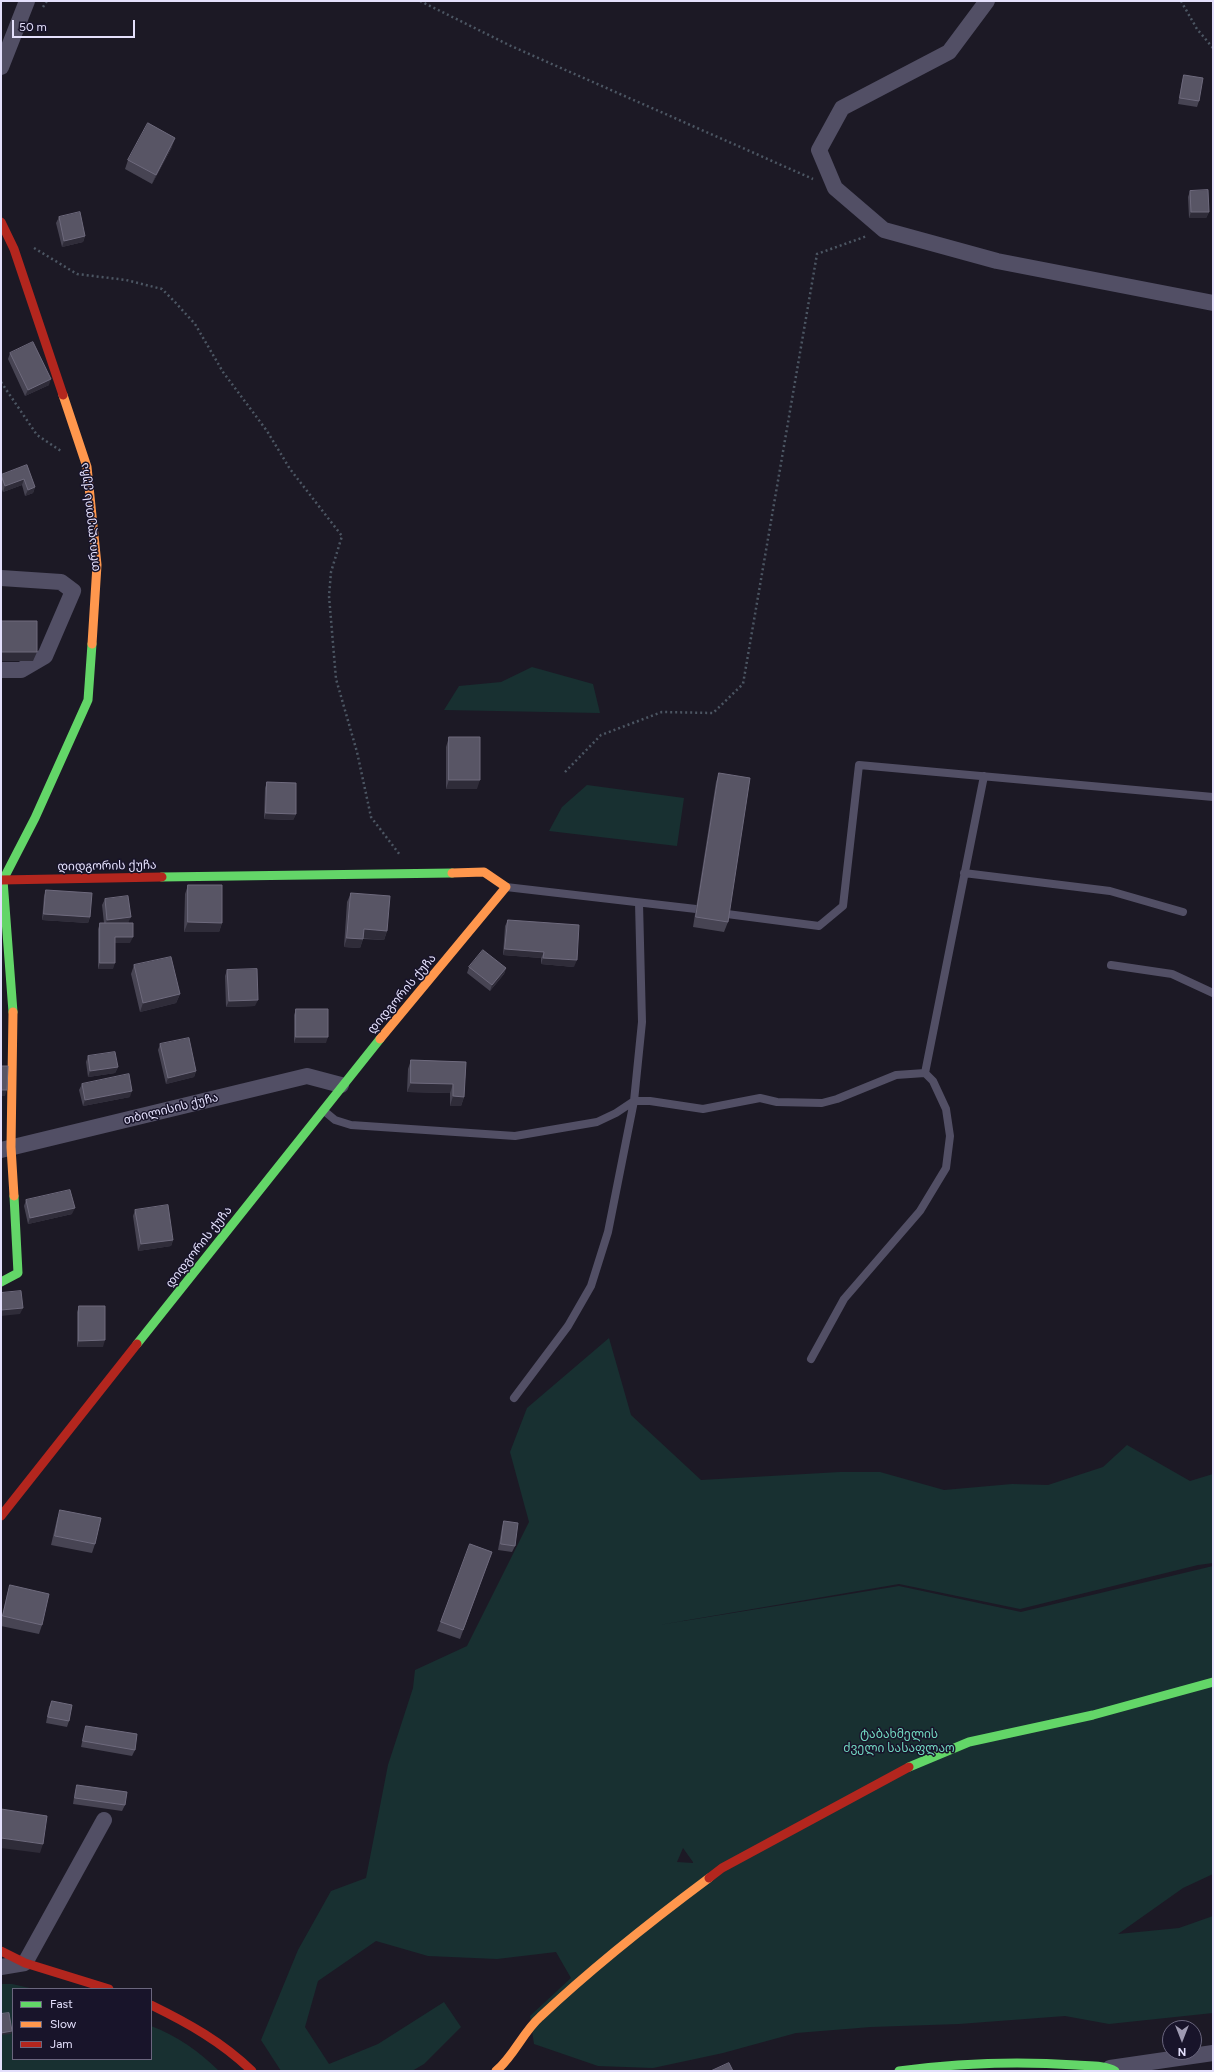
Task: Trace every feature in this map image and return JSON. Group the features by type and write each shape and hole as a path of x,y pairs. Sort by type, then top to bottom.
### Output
{"street":[{"path":"1,67 6,38 27,1"},
{"path":"987,1 949,52 842,108 819,150 835,188 884,230 996,261 1213,303"},
{"name":"თრიალეთის ქუჩა","path":"1,222 14,249 87,467 98,565 88,700 36,818 2,880"},
{"path":"1,578 60,582 73,591 96,588"},
{"path":"1,670 21,670 45,656 73,591"},
{"name":"დიდგორის ქუჩა","path":"2,880 411,872 484,872 506,887 342,1085 2,1514"},
{"path":"1,1282 18,1273 6,1148 14,1026 2,880"},
{"name":"თბილისის ქუჩა","path":"6,1148 307,1076 342,1085"},
{"path":"496,2071 504,2064 538,2018 645,1926 722,1868 856,1795 919,1762 969,1742 1093,1715 1213,1682"},
{"path":"1,1967 25,1962 104,1820"},
{"path":"1,1951 25,1962 106,1988"},
{"path":"152,2005 199,2028 234,2052 252,2071"},
{"path":"899,2071 937,2065 1007,2062 1059,2062 1113,2070 1213,2053"}],"lane":[{"path":"727,914 819,926 843,906 859,765 1213,797"},
{"path":"925,1073 984,776"},
{"path":"964,873 1110,891 1183,912"},
{"path":"506,887 639,903 696,908"},
{"path":"514,1398 568,1326 591,1286 608,1232 634,1101 642,1022 639,903"},
{"path":"1111,965 1172,974 1213,993"},
{"path":"322,1110 335,1120 351,1125 515,1136 597,1122 616,1113 634,1101 650,1101 703,1108 760,1098 777,1102 822,1103 838,1099 896,1075 925,1073 933,1081 946,1108 950,1136 946,1168 920,1211 844,1299 811,1359"}],"path":[{"path":"420,1 511,46 835,188"},
{"path":"1181,1 1197,29 1213,48"},
{"path":"565,772 601,734 662,712 713,713 744,684 817,254 884,230"},
{"path":"30,246 77,274 126,280 162,289 174,300 195,324 223,372 267,431 290,469 342,536 331,572 329,596 336,679 357,752 371,817 390,839 411,872"},
{"path":"1,382 37,435 87,467"}],"green space":[{"path":"532,667 593,684 600,713 444,710 459,686 501,682"},
{"path":"587,785 684,798 677,846 549,831 562,807"},
{"name":"ტაბახმელის ძველი სასაფლაო","path":"609,1338 631,1415 701,1480 840,1472 880,1472 944,1490 1012,1484 1048,1485 1103,1467 1127,1445 1190,1481 1213,1474 1213,1563 1198,1565 1020,1609 899,1584 659,1625 899,1586 1021,1612 1213,1566 1213,1874 1183,1888 1118,1934 1179,1928 1213,1916 1213,2013 1109,2024 1065,2016 959,2024 871,2027 796,2033 723,2053 653,2068 598,2066 534,2044 530,2016 571,1978 556,1952 497,1959 428,1956 376,1941 318,1981 305,2027 329,2064 378,2044 444,2002 461,2027 424,2064 412,2071 281,2071 261,2040 298,1950 331,1891 366,1878 388,1765 413,1688 415,1670 467,1646 529,1522 510,1452 527,1408","holes":["683,1848 693,1862 677,1862"]},
{"path":"1,1984 12,1984 30,1988 12,1988 12,2060 152,2060 152,2026 170,2034 187,2045 204,2057 219,2071 1,2071"}],"building":[{"path":"1184,75 1203,78 1199,101 1180,98"},
{"path":"148,123 175,138 156,175 128,160"},
{"path":"1208,190 1209,212 1191,212 1190,191"},
{"path":"80,212 85,236 64,241 59,217"},
{"path":"33,342 51,379 28,390 10,353"},
{"path":"27,465 35,487 28,490 24,479 5,486 1,475"},
{"path":"1,621 37,621 37,652 1,652"},
{"path":"449,737 480,737 480,780 449,780"},
{"path":"719,773 750,778 728,922 696,917"},
{"path":"267,782 296,783 296,814 266,813"},
{"path":"188,885 222,885 222,923 188,922"},
{"path":"46,890 92,893 90,917 44,914"},
{"path":"351,893 390,896 387,931 364,929 363,939 347,938"},
{"path":"128,896 131,917 107,920 105,899"},
{"path":"508,920 579,925 577,960 543,958 544,952 505,949"},
{"path":"100,923 133,923 133,937 115,937 115,963 100,963"},
{"path":"483,950 506,968 492,985 469,967"},
{"path":"171,957 180,994 143,1003 134,965"},
{"path":"257,969 258,1000 229,1001 227,970"},
{"path":"296,1009 328,1009 328,1037 296,1037"},
{"path":"189,1038 196,1071 168,1078 160,1044"},
{"path":"115,1052 118,1067 90,1071 88,1056"},
{"path":"411,1060 466,1062 464,1097 453,1096 453,1084 411,1083"},
{"path":"1,1066 8,1066 7,1090 1,1090"},
{"path":"129,1074 132,1091 85,1100 82,1084"},
{"path":"70,1190 75,1208 30,1218 26,1200"},
{"path":"168,1205 173,1240 141,1244 135,1210"},
{"path":"21,1291 23,1308 1,1310 1,1293"},
{"path":"79,1306 105,1306 105,1340 79,1341"},
{"path":"60,1510 101,1518 95,1544 55,1536"},
{"path":"504,1521 518,1523 515,1546 501,1544"},
{"path":"470,1544 492,1552 463,1630 441,1622"},
{"path":"10,1585 49,1594 42,1625 3,1616"},
{"path":"52,1701 72,1705 69,1721 48,1717"},
{"path":"86,1726 137,1734 135,1750 83,1741"},
{"path":"77,1785 127,1792 125,1805 75,1798"},
{"path":"1,1809 47,1816 43,1844 1,1838"},
{"path":"9,2013 12,2031 1,2033 1,2014"},
{"path":"729,2063 733,2071 711,2071"}],"traffic: fast":[{"path":"13,1012 3,880 35,818 88,700 92,644"},
{"path":"162,877 452,873"},
{"path":"137,1344 380,1039"},
{"path":"1,1282 18,1273 14,1196"},
{"path":"909,1767 969,1742 1093,1715 1213,1682"},
{"path":"899,2071 943,2066 1010,2063 1096,2066 1115,2071"}],"traffic: slow":[{"path":"63,395 87,467 97,565 92,644"},
{"path":"380,1039 506,887 484,872 452,873"},
{"path":"13,1012 11,1147 14,1196"},
{"path":"496,2071 508,2058 534,2023 560,1998 622,1945 709,1878"}],"traffic: jam":[{"path":"1,222 14,249 63,395"},
{"path":"1,880 162,877"},
{"path":"1,1516 137,1344"},
{"path":"709,1878 722,1868 909,1767"},
{"path":"1,1951 25,1963 106,1988"},
{"path":"152,2006 217,2042 252,2071"}]}
